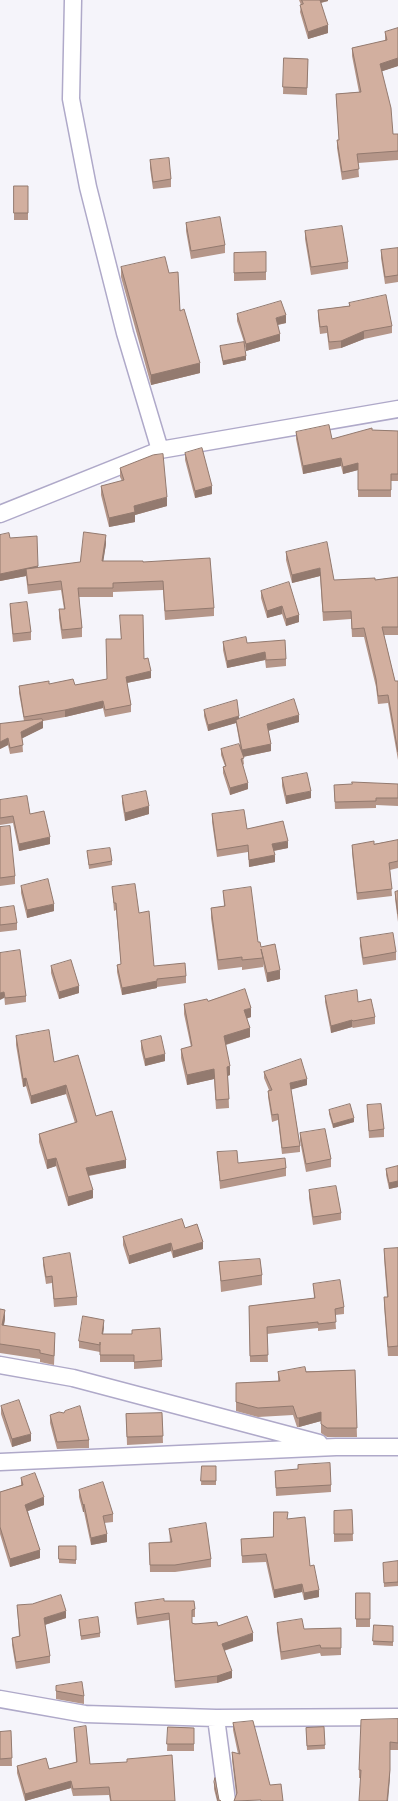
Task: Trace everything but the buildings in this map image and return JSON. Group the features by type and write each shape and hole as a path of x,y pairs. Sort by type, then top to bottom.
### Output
{"street":[{"path":"73,0 71,99 88,187 125,333 160,450"},
{"path":"0,514 160,450 398,409"},
{"path":"0,1365 73,1378 336,1447"},
{"path":"0,1462 336,1447 398,1447"},
{"path":"0,1699 85,1714 216,1718 398,1717"},
{"path":"216,1718 227,1801"}]}
